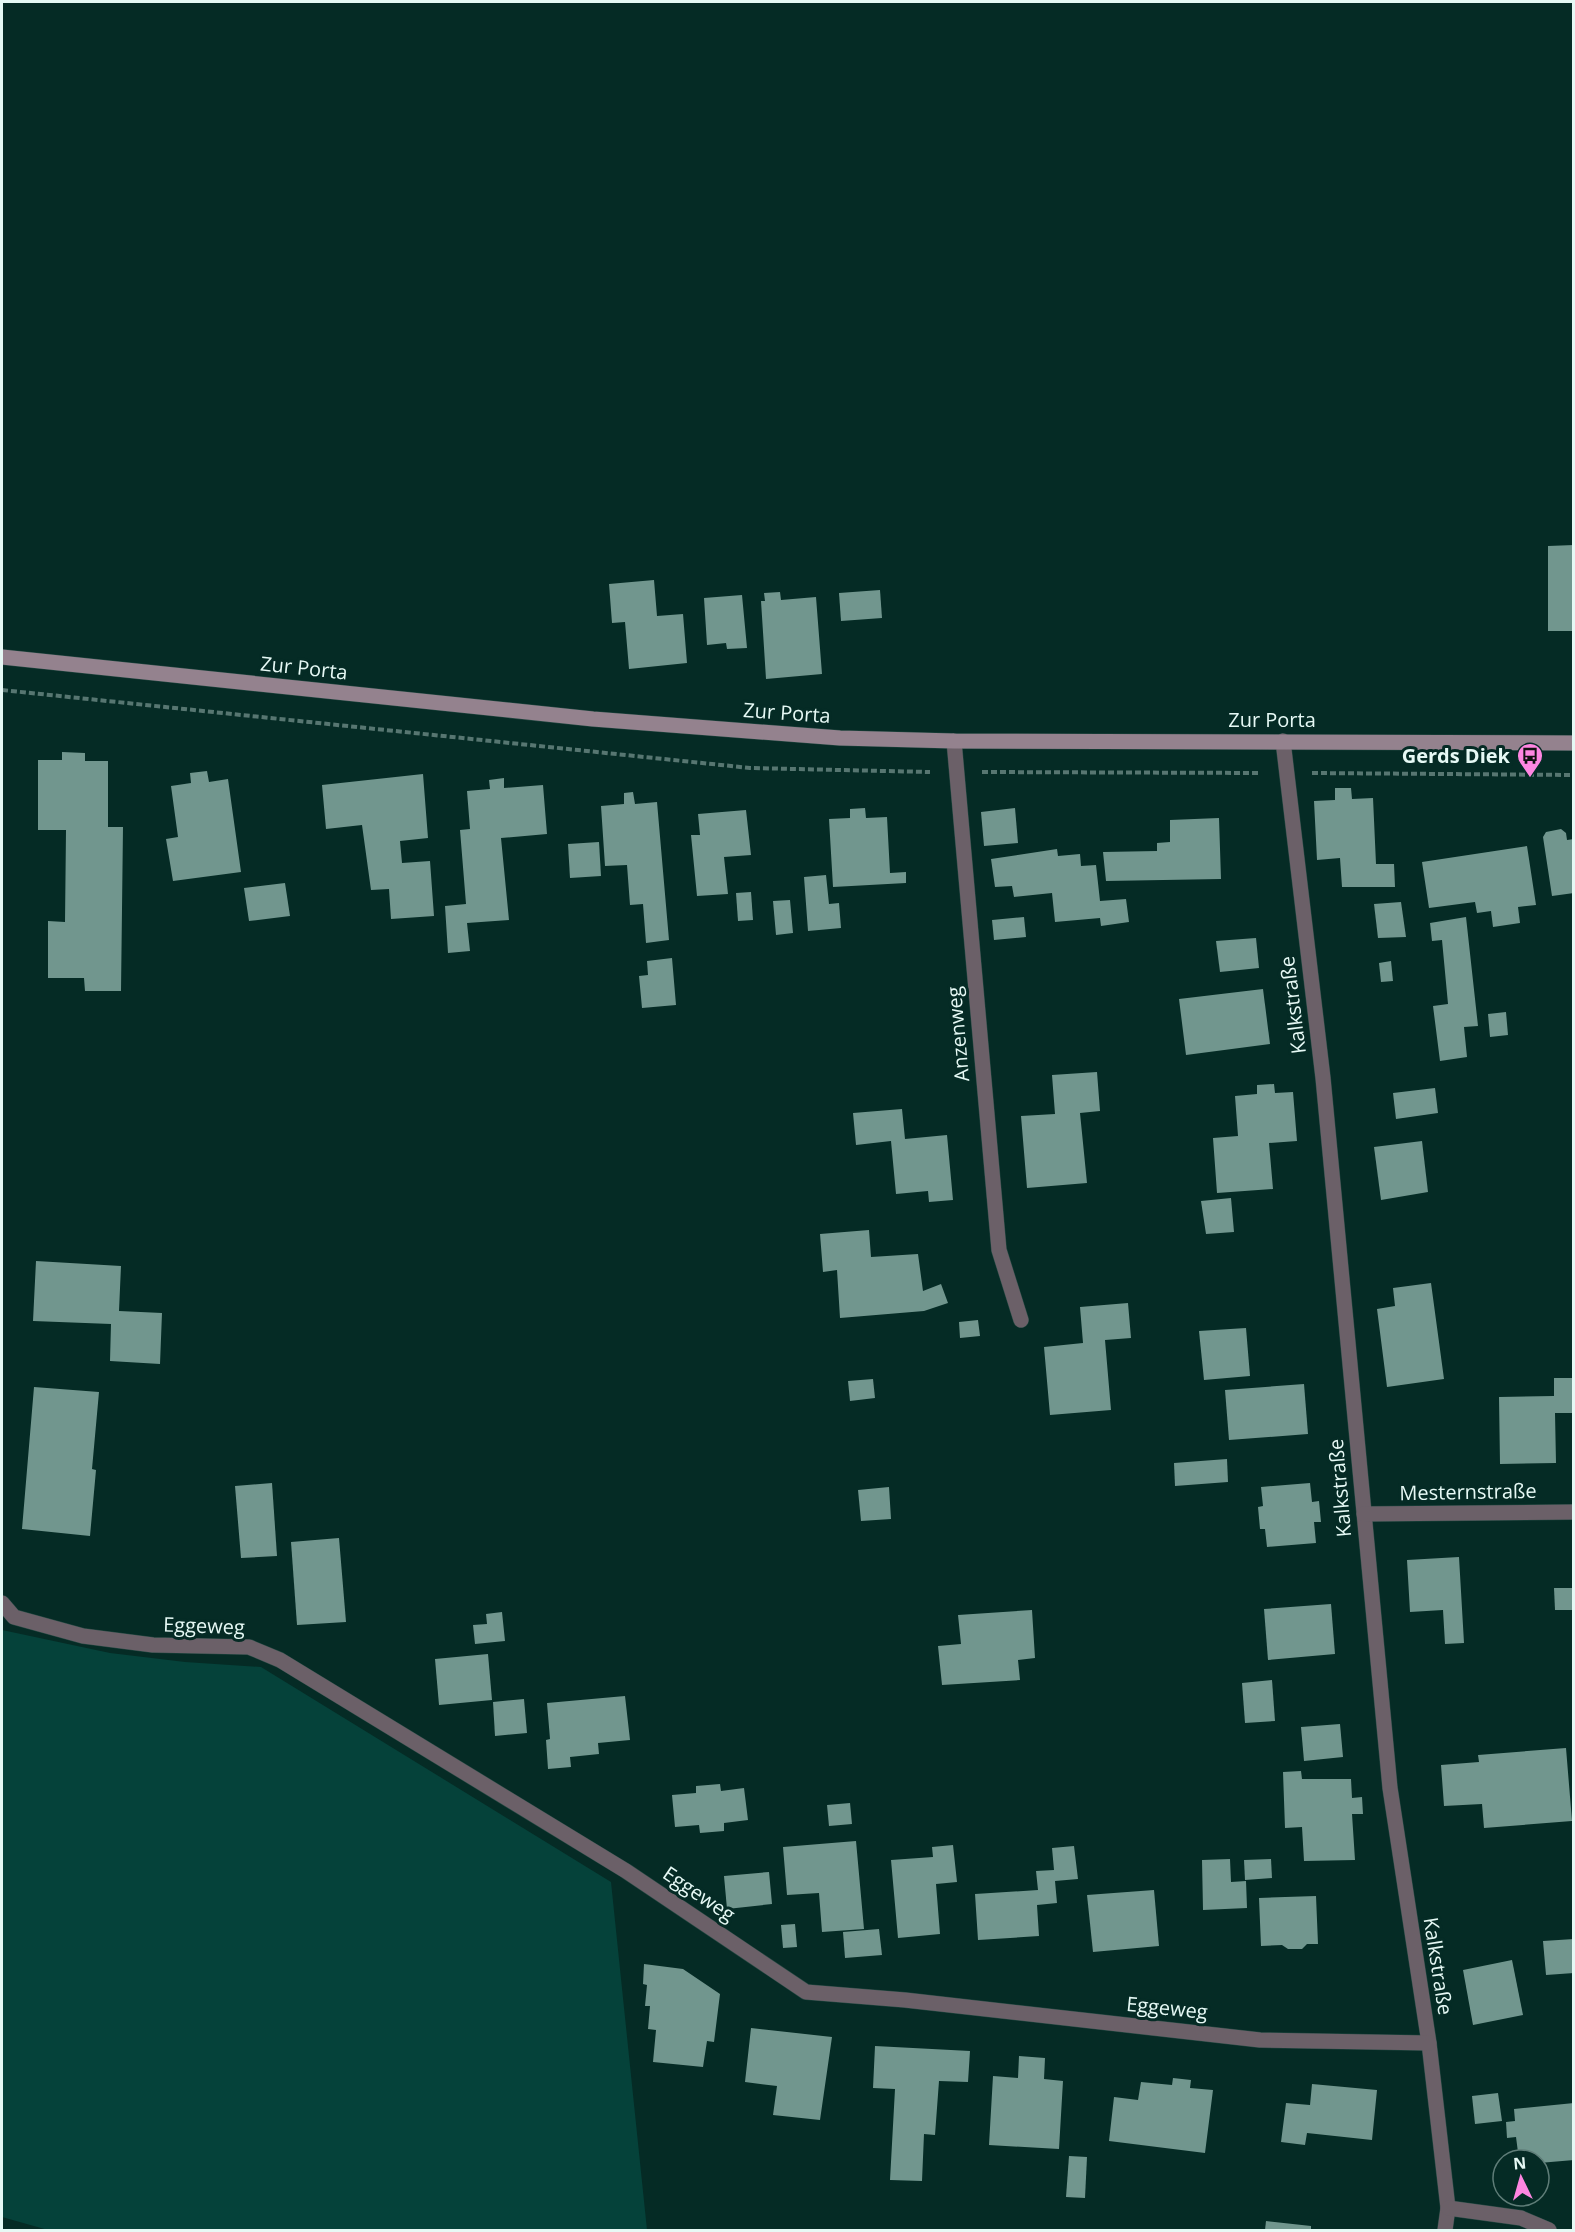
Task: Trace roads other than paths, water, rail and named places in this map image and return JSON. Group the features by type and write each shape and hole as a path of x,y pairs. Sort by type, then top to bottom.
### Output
{"main road":[{"name":"Zur Porta","path":"2,657 593,719 840,738 954,741 1574,743"}],"street":[{"name":"Anzenweg","path":"954,741 999,1251 1021,1320"},
{"name":"Kalkstraße","path":"1283,741 1323,1078 1390,1788 1429,2043 1448,2208 1445,2230"},
{"name":"Mesternstraße","path":"1364,1514 1574,1512"},
{"name":"Eggeweg","path":"2,1603 14,1617 83,1636 153,1645 249,1647 280,1660 626,1871 806,1992 905,2000 1260,2040 1429,2043"},
{"path":"1448,2208 1521,2218 1549,2230"}],"place":[{"name":"Gerds Diek","path":"1530,779"}]}
